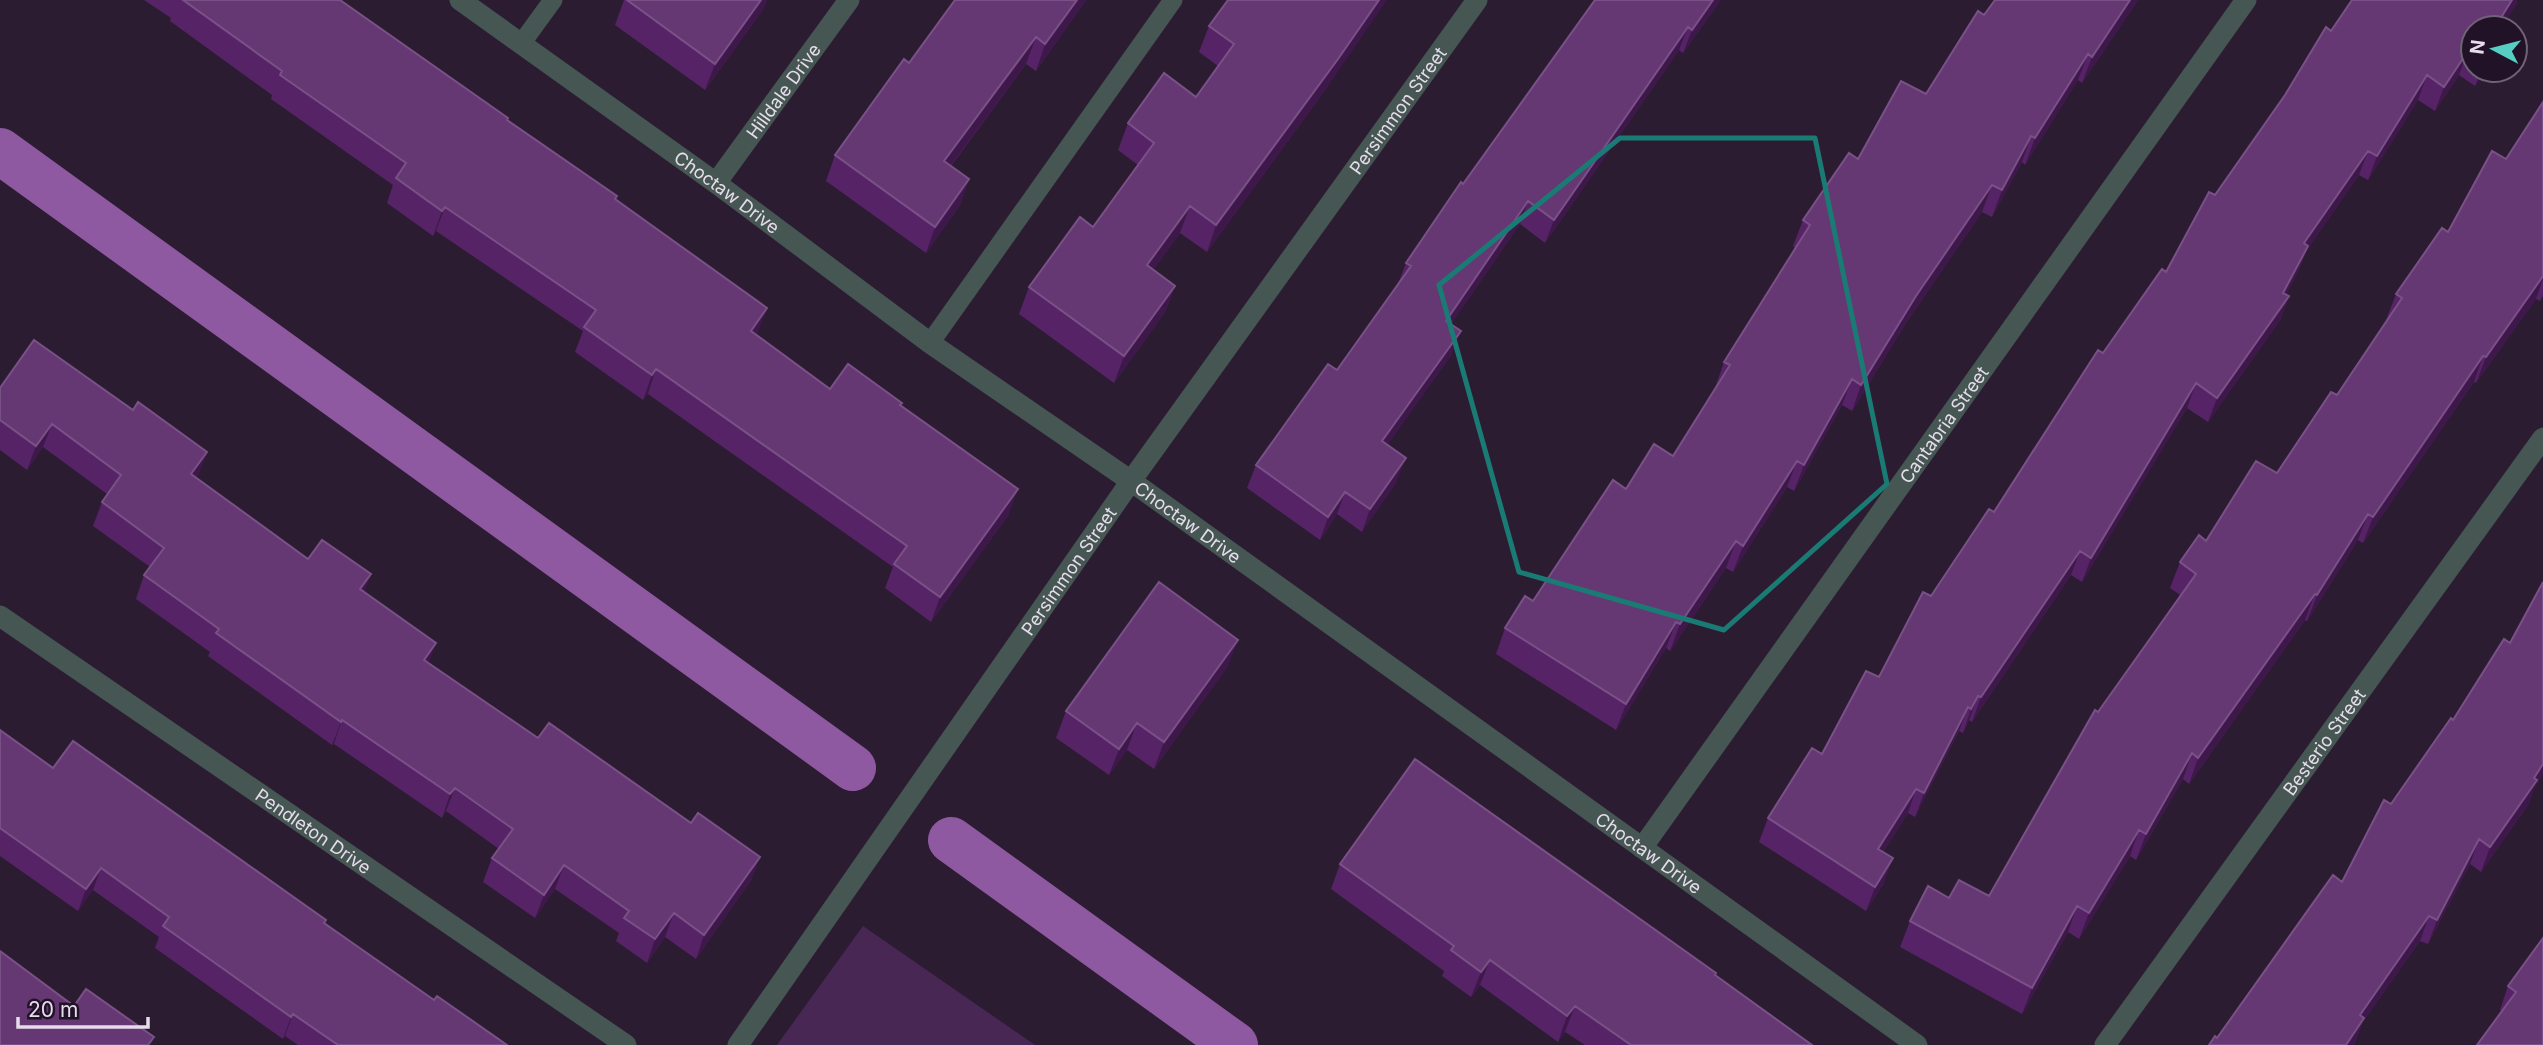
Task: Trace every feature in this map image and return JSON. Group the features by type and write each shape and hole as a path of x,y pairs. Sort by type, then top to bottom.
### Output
{"street":[{"name":"Choctaw Drive","path":"460,0 716,183 930,343 1131,481 1917,1045"},
{"name":"Hilldale Drive","path":"716,183 849,0"},
{"name":"Persimmon Street","path":"738,1045 1131,481 1477,0"},
{"name":"Cantabria Street","path":"1642,848 2246,0"},
{"name":"Besterio Street","path":"2105,1045 2543,438"},
{"name":"Pendleton Drive","path":"0,616 626,1045"}],"lane":[{"path":"522,44 553,0"},
{"path":"930,343 1174,0"}],"highlighted area":[{"path":"1620,138 1815,138 1887,484 1724,630 1519,572 1439,285"}],"shaded area":[{"path":"863,926 1035,1045 777,1045"}],"building":[{"path":"183,0 340,0 617,196 615,199 767,308 751,331 830,389 848,364 902,403 900,405 1018,489 940,597 894,564 907,546 656,369 652,375 584,327 596,310 445,207 442,211 396,178 406,163 280,75 282,71"},
{"path":"627,0 761,0 715,64"},
{"path":"955,0 1077,0 1045,44 1036,37 944,161 969,179 935,227 835,155 904,59 909,63"},
{"path":"1228,0 1379,0 1216,225 1190,206 1147,265 1175,286 1124,356 1029,287 1080,217 1093,227 1154,143 1128,123 1164,73 1196,97 1234,44 1209,26"},
{"path":"1595,0 1713,0 1692,30 1688,27 1554,220 1528,201 1446,321 1461,331 1382,441 1406,458 1370,509 1345,492 1328,517 1256,465 1328,364 1337,370 1411,266 1406,263 1461,182 1463,184"},
{"path":"1995,0 2130,0 2092,57 2088,54 2035,138 2031,136 2002,190 1992,185 1916,296 1861,385 1852,379 1804,465 1797,461 1743,546 1736,541 1680,624 1676,622 1626,704 1505,628 1525,596 1533,601 1613,480 1626,489 1654,444 1673,456 1730,365 1724,362 1810,225 1803,220 1849,153 1858,159 1901,81 1926,94 1978,11 1984,15"},
{"path":"2352,0 2512,0 2503,14 2459,14 2459,64 2444,87 2427,75 2377,156 2368,151 2304,243 2308,246 2283,293 2289,296 2217,398 2196,383 2091,558 2080,551 1981,697 1978,696 1971,709 1968,707 1924,793 1916,789 1878,849 1893,858 1875,887 1768,818 1812,748 1822,754 1866,671 1879,677 1923,592 1931,596 1989,509 1994,512 2098,350 2103,353 2162,269 2166,272 2209,192 2215,195 2285,95 2326,27 2331,31"},
{"path":"2543,102 2543,276 2486,357 2483,356 2373,517 2368,514 2317,595 2315,594 2198,758 2192,753 2146,834 2139,830 2089,913 2077,906 2032,988 1910,921 1928,886 1949,898 1959,880 1989,896 2095,710 2098,712 2196,574 2180,562 2199,535 2206,541 2256,461 2277,473 2331,392 2337,395 2402,298 2396,294 2442,228 2448,232 2492,151 2506,159"},
{"path":"34,340 133,410 138,402 207,452 191,474 308,559 322,540 371,574 360,589 436,643 424,660 538,738 549,723 691,823 698,813 760,857 704,935 674,913 655,939 624,918 629,911 564,865 544,895 492,858 513,829 455,788 450,794 342,720 341,722 216,633 219,629 144,575 164,548 102,502 121,475 52,424 36,446 0,420 0,388"},
{"path":"1159,582 1238,640 1164,742 1137,723 1119,749 1066,711"},
{"path":"2543,582 2543,764 2534,778 2537,780 2490,847 2479,839 2437,920 2429,916 2360,1015 2364,1018 2346,1045 2209,1045 2215,1036 2217,1038 2333,875 2342,882 2384,800 2391,804 2451,718 2453,720 2504,639 2510,643"},
{"path":"0,730 53,768 73,741 326,920 324,923 434,1000 437,996 507,1045 338,1045 293,1014 291,1017 163,926 169,917 101,868 86,889 0,828"},
{"path":"1415,759 1716,973 1715,975 1812,1045 1631,1045 1575,1006 1567,1016 1490,960 1481,972 1451,950 1454,946 1340,864"},
{"path":"2543,938 2543,1045 2477,1045 2516,992 2508,986"},
{"path":"0,951 74,1006 86,989 154,1037 148,1045 0,1045"}],"waterway":[{"path":"0,151 853,768"},
{"path":"951,840 1235,1045"}]}
